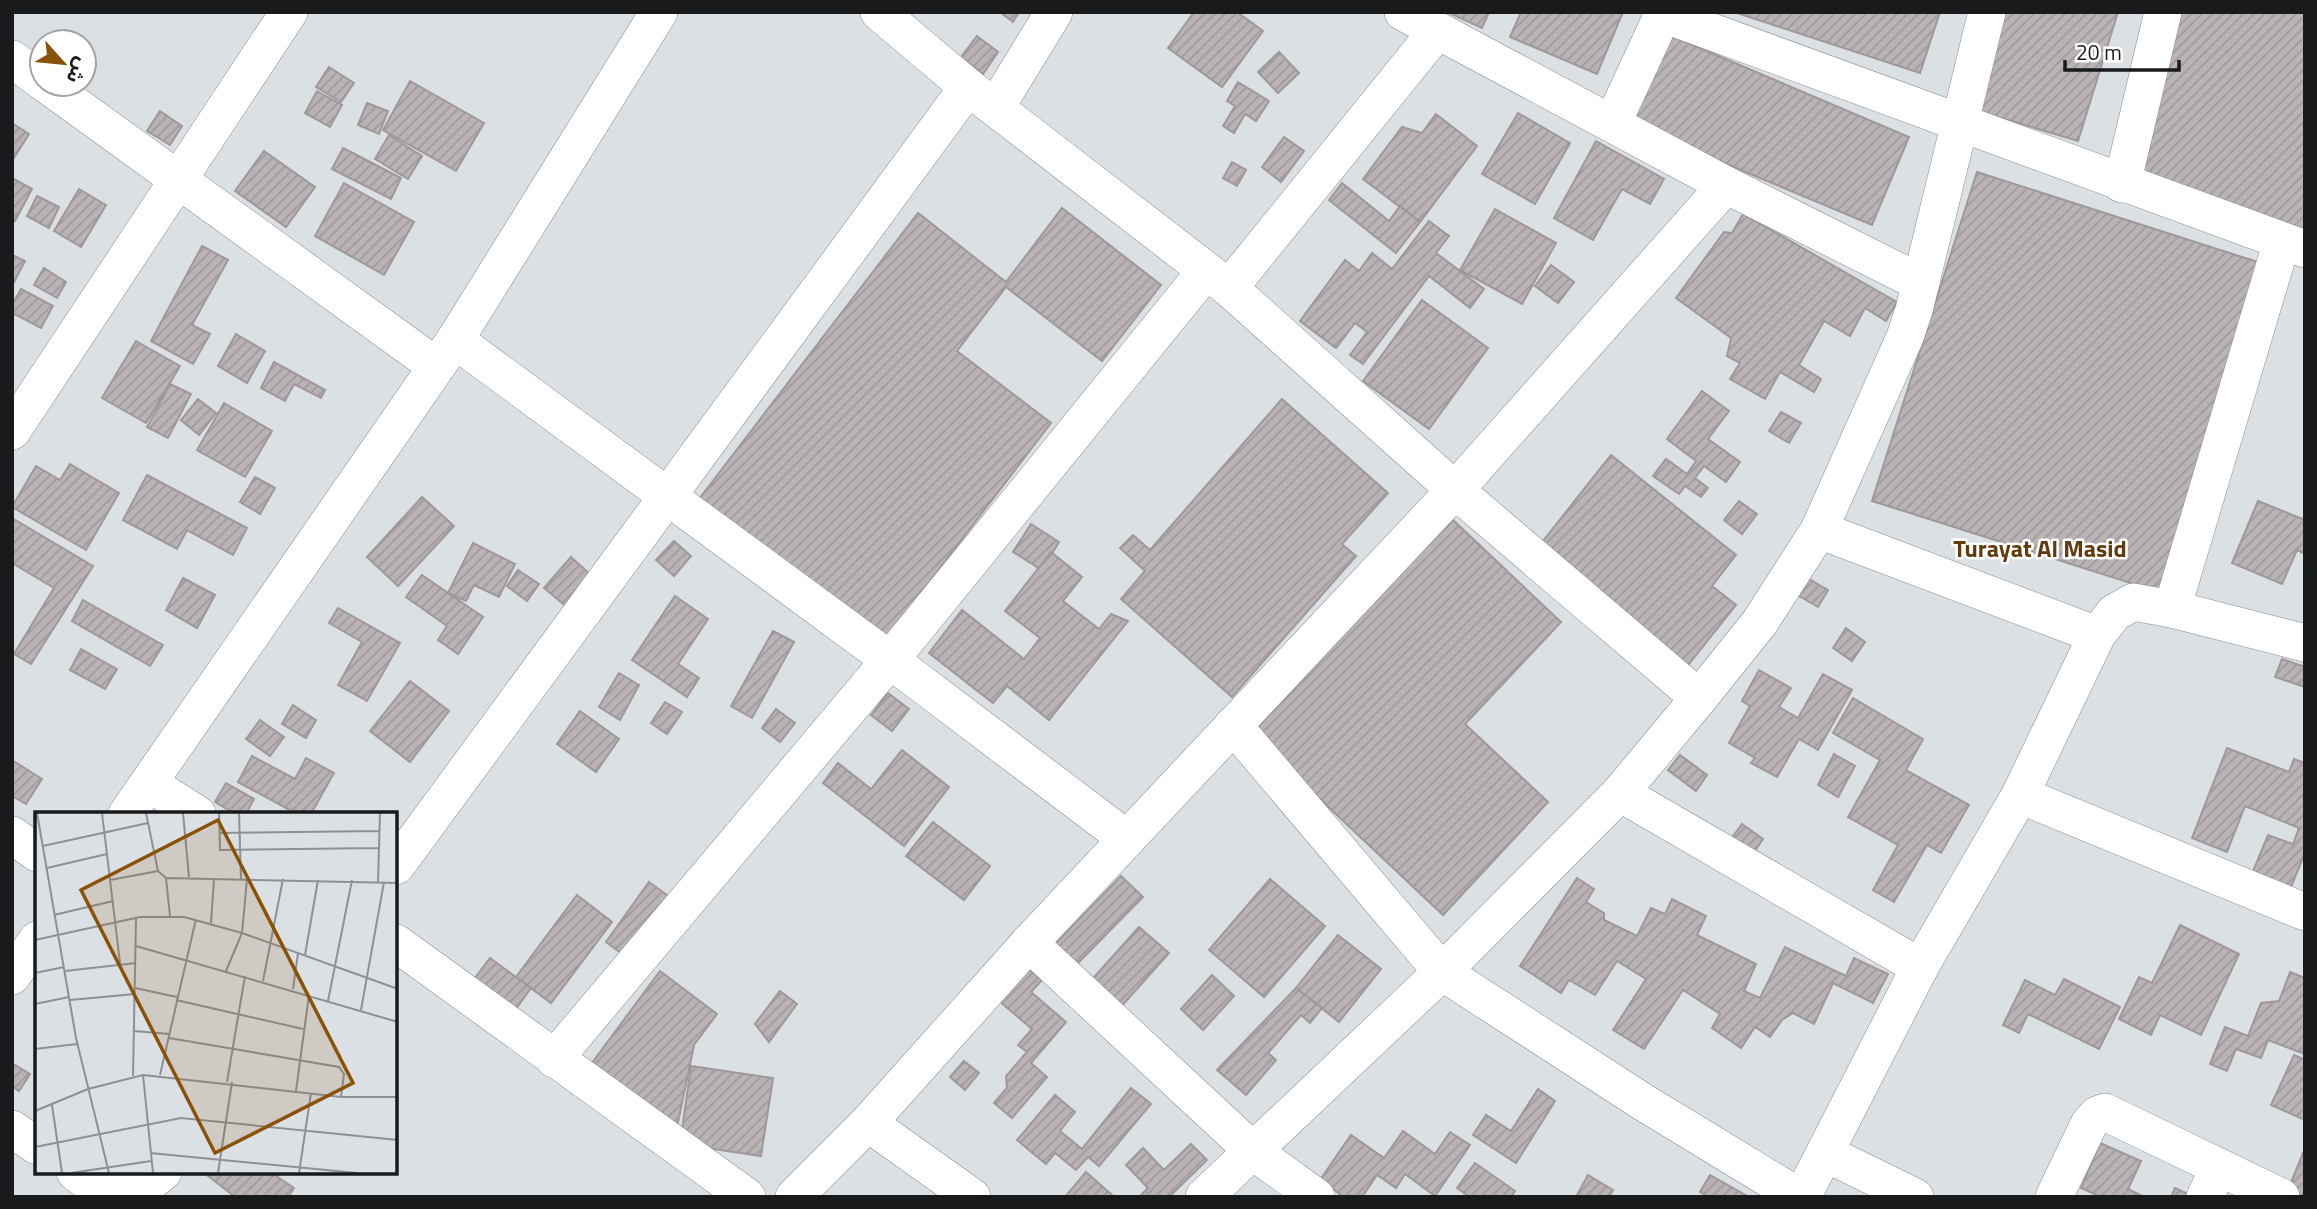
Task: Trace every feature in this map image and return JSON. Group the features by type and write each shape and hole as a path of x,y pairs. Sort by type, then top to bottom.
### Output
{"street":[{"path":"12,431 180,181 289,12"},
{"path":"129,812 446,353 659,12"},
{"path":"879,12 982,97 1217,280 1455,490 1699,698"},
{"path":"397,865 667,496 982,97 1054,12"},
{"path":"1403,12 1613,122 1726,185 1921,284"},
{"path":"1204,1197 1442,972 1620,793 1760,622 1819,530 1905,337 1921,284 1957,123 1987,12"},
{"path":"2122,184 2163,12"},
{"path":"1613,122 1663,13 2122,184 2294,245 2172,609"},
{"path":"554,1059 890,660 1217,280 1437,32"},
{"path":"12,59 28,71"},
{"path":"65,98 180,181 667,496 1127,839"},
{"path":"794,1197 867,1123 1029,943 1455,490 1726,185"},
{"path":"1819,530 2098,635"},
{"path":"1233,724 1442,972 1643,1102 1801,1197 1920,967 2020,795 2098,635 2114,613 2133,602 2172,609 2305,643"},
{"path":"150,784 194,812"},
{"path":"1620,793 1920,967"},
{"path":"2020,795 2305,912"},
{"path":"12,835 35,852"},
{"path":"12,976 35,943"},
{"path":"1029,943 1254,1152 1316,1197"},
{"path":"397,944 747,1197"},
{"path":"2054,1197 2090,1125 2097,1115 2105,1112 2212,1182 2281,1197"},
{"path":"867,1123 972,1197"},
{"path":"12,1129 35,1145"},
{"path":"1825,1153 1915,1197"},
{"path":"78,1174 94,1186 136,1193 160,1174"}],"building":[{"path":"1000,12 1019,12 1013,22"},
{"path":"1194,12 1237,12 1263,31 1222,87 1168,48"},
{"path":"1447,12 1489,12 1482,28"},
{"path":"1521,12 1623,12 1597,74 1510,37"},
{"path":"1734,12 1940,12 1920,73"},
{"path":"2005,12 2118,12 2078,141 1975,110"},
{"path":"2177,12 2305,12 2305,235 2126,182"},
{"path":"1669,35 1909,137 1872,225 1631,124"},
{"path":"977,36 998,52 983,74 961,57"},
{"path":"1279,52 1299,73 1278,93 1258,72"},
{"path":"329,67 354,83 341,102 316,87"},
{"path":"410,81 484,123 456,171 383,130"},
{"path":"1238,82 1269,101 1256,121 1245,114 1234,133 1223,126 1235,106 1227,101"},
{"path":"317,91 342,105 330,127 305,113"},
{"path":"367,103 388,111 379,134 358,125"},
{"path":"160,111 182,126 170,145 147,131"},
{"path":"1518,113 1570,143 1535,204 1482,174"},
{"path":"1436,114 1477,146 1420,222 1363,179 1402,127 1422,133"},
{"path":"12,123 29,134 12,161"},
{"path":"389,135 422,156 408,179 375,159"},
{"path":"1284,137 1304,151 1281,182 1262,167"},
{"path":"1596,141 1664,179 1650,204 1622,189 1593,240 1554,218"},
{"path":"343,148 401,178 391,199 332,169"},
{"path":"264,151 315,187 286,227 235,191"},
{"path":"1232,162 1246,170 1237,186 1223,178"},
{"path":"1977,172 2264,264 2159,592 1872,501"},
{"path":"12,178 32,189 15,221 12,219"},
{"path":"344,183 414,222 384,275 315,236"},
{"path":"1342,183 1389,221 1400,206 1420,222 1396,253 1329,200"},
{"path":"79,189 106,205 81,247 54,231"},
{"path":"37,196 59,207 49,228 27,216"},
{"path":"1062,208 1161,285 1102,361 1006,287 957,351 1051,423 884,641 699,499 918,213 1006,282"},
{"path":"1495,209 1556,243 1522,304 1460,270"},
{"path":"1743,214 1897,302 1886,321 1865,308 1850,336 1824,321 1799,365 1821,379 1814,392 1780,372 1765,399 1730,379 1740,363 1727,356 1731,338 1676,298 1724,232 1732,233"},
{"path":"1429,221 1449,236 1436,253 1484,289 1470,308 1429,276 1363,364 1350,355 1367,332 1355,323 1336,348 1300,321 1345,260 1359,271 1372,253 1392,269"},
{"path":"202,246 228,260 192,325 210,334 193,364 151,341"},
{"path":"12,255 25,261 12,286"},
{"path":"1551,265 1574,282 1558,303 1535,286"},
{"path":"44,268 66,282 57,298 34,285"},
{"path":"21,289 53,306 41,328 12,313 12,305"},
{"path":"1422,300 1488,348 1429,429 1363,381"},
{"path":"236,334 265,351 247,383 218,366"},
{"path":"136,341 180,366 146,423 102,398"},
{"path":"274,362 325,390 321,398 294,384 285,401 261,388"},
{"path":"170,384 191,394 168,438 147,427"},
{"path":"1702,391 1729,411 1708,439 1740,462 1726,482 1704,466 1695,478 1708,488 1701,497 1685,486 1679,494 1653,476 1666,459 1687,474 1696,461 1667,439"},
{"path":"198,399 216,413 199,435 181,420"},
{"path":"1282,399 1388,493 1342,544 1356,556 1232,697 1121,599 1145,571 1120,548 1133,535 1150,550"},
{"path":"224,403 272,431 245,477 197,450"},
{"path":"1781,412 1801,423 1789,443 1769,431"},
{"path":"1611,455 1736,555 1712,586 1736,605 1688,665 1539,546"},
{"path":"70,464 119,493 86,550 12,507 36,466 60,480"},
{"path":"147,475 247,528 233,555 187,530 177,549 123,520"},
{"path":"255,477 275,488 260,514 240,502"},
{"path":"422,497 454,526 398,586 367,557"},
{"path":"1739,501 1757,514 1742,534 1724,520"},
{"path":"2258,501 2305,520 2305,554 2297,550 2282,584 2232,563"},
{"path":"12,518 93,566 31,664 14,654 54,588 12,563"},
{"path":"1452,519 1561,622 1465,724 1548,802 1443,915 1251,734"},
{"path":"1031,524 1059,542 1042,570 1013,552"},
{"path":"674,541 691,556 674,576 656,560"},
{"path":"473,543 515,564 499,597 474,585 466,601 448,593"},
{"path":"1051,552 1082,577 1063,601 1099,629 1111,614 1128,621 1049,720 1007,686 993,703 929,653 962,610 1024,659 1040,638 1005,611"},
{"path":"571,557 593,577 567,607 544,588"},
{"path":"518,570 539,584 527,601 507,586"},
{"path":"422,575 483,617 458,654 438,640 447,626 406,597"},
{"path":"183,578 215,595 197,628 166,610"},
{"path":"1809,579 1828,590 1818,607 1799,596"},
{"path":"675,596 708,619 678,664 699,678 687,697 632,660"},
{"path":"83,600 163,645 150,666 72,621"},
{"path":"338,608 400,643 367,701 338,685 362,642 329,623"},
{"path":"1846,628 1865,642 1852,661 1833,648"},
{"path":"773,631 794,642 752,718 731,706"},
{"path":"81,649 117,669 105,689 70,670"},
{"path":"2282,659 2305,667 2305,687 2275,677"},
{"path":"1759,670 1791,688 1779,707 1798,718 1823,674 1852,690 1818,750 1799,739 1777,777 1751,763 1755,758 1729,743 1750,706 1742,701"},
{"path":"619,673 639,685 620,720 599,707"},
{"path":"410,681 449,711 410,762 370,731"},
{"path":"888,693 909,709 892,731 871,715"},
{"path":"1853,698 1923,739 1906,770 1969,805 1941,853 1927,845 1894,902 1873,890 1898,845 1848,817 1880,760 1833,733"},
{"path":"665,702 682,712 667,734 651,723"},
{"path":"293,705 316,720 306,738 282,724"},
{"path":"776,709 795,723 780,742 762,728"},
{"path":"580,711 619,739 596,772 557,744"},
{"path":"260,720 284,737 270,756 246,739"},
{"path":"2227,748 2289,772 2294,759 2305,763 2305,853 2284,904 2246,888 2268,835 2293,844 2299,828 2245,806 2227,852 2192,838"},
{"path":"902,750 949,787 904,846 823,783 838,763 871,789"},
{"path":"1834,754 1855,766 1838,797 1818,785"},
{"path":"1680,755 1707,775 1696,791 1668,770"},
{"path":"252,756 295,779 306,758 334,773 312,812 293,812 238,782"},
{"path":"12,760 42,779 26,804 12,796"},
{"path":"226,783 254,799 247,812 232,812 215,802"},
{"path":"933,822 990,866 964,900 906,856"},
{"path":"1742,824 1763,839 1750,858 1728,843"},
{"path":"1121,876 1143,897 1074,967 1053,946"},
{"path":"1577,878 1594,889 1586,902 1604,913 1604,920 1637,936 1651,908 1665,914 1672,899 1706,916 1697,935 1756,964 1744,991 1760,998 1785,947 1846,976 1854,958 1888,974 1873,1003 1833,983 1814,1024 1793,1013 1782,1020 1770,1037 1755,1027 1741,1048 1712,1028 1720,1014 1683,990 1644,1049 1613,1030 1646,979 1617,961 1595,995 1569,980 1561,993 1520,966"},
{"path":"1270,879 1325,926 1264,997 1209,950"},
{"path":"649,882 671,898 628,958 606,942"},
{"path":"577,895 612,922 551,1003 516,977"},
{"path":"2180,925 2239,954 2201,1035 2160,1015 2151,1035 2119,1019 2139,977 2152,983"},
{"path":"1139,927 1169,953 1118,1010 1088,984"},
{"path":"1338,935 1381,969 1339,1022 1296,988"},
{"path":"490,958 531,988 508,1020 466,990"},
{"path":"1020,961 1042,980 1031,992 1066,1022 1031,1063 1047,1077 1012,1118 994,1103 1007,1088 1006,1076 1027,1052 1018,1045 1032,1029 992,995"},
{"path":"660,971 717,1014 694,1045 675,1137 586,1071"},
{"path":"2290,972 2305,978 2305,1045 2302,1053 2268,1040 2261,1058 2236,1049 2227,1071 2210,1064 2225,1027 2248,1036 2261,1003 2279,1001"},
{"path":"1212,975 1234,996 1203,1030 1181,1009"},
{"path":"2064,979 2120,1007 2099,1049 2028,1014 2019,1033 2003,1025 2025,980 2055,995"},
{"path":"1296,988 1322,1008 1310,1023 1301,1015 1268,1053 1276,1060 1246,1095 1217,1070"},
{"path":"780,991 797,1004 769,1042 755,1024"},
{"path":"2294,1055 2305,1060 2305,1120 2271,1105"},
{"path":"964,1061 979,1073 965,1090 950,1077"},
{"path":"12,1063 30,1074 19,1091 12,1086"},
{"path":"691,1066 773,1078 761,1156 680,1144"},
{"path":"1131,1088 1151,1104 1099,1166 1088,1157 1076,1170 1055,1153 1046,1164 1017,1140 1055,1095 1075,1112 1060,1131 1082,1149"},
{"path":"1538,1089 1555,1101 1516,1163 1473,1135 1486,1115 1511,1131"},
{"path":"1403,1131 1435,1154 1450,1132 1470,1145 1435,1196 1405,1174 1396,1188 1377,1175 1362,1197 1344,1197 1320,1180 1351,1135 1384,1158"},
{"path":"2100,1143 2141,1161 2128,1189 2144,1197 2101,1197 2081,1188"},
{"path":"1191,1144 1207,1160 1169,1197 1139,1197 1148,1188 1126,1165 1143,1148 1164,1170"},
{"path":"2303,1153 2305,1154 2305,1197 2288,1190"},
{"path":"1475,1163 1515,1191 1511,1197 1470,1197 1457,1188"},
{"path":"1086,1172 1112,1195 1111,1197 1065,1197"},
{"path":"206,1174 273,1174 294,1188 288,1197 235,1197"},
{"path":"1588,1175 1613,1190 1609,1197 1576,1197"},
{"path":"1710,1175 1749,1197 1708,1197 1700,1192"},
{"path":"2175,1188 2194,1197 2171,1197"}],"district":[{"name":"Turayat Al Masid","path":"2040,548"}]}
